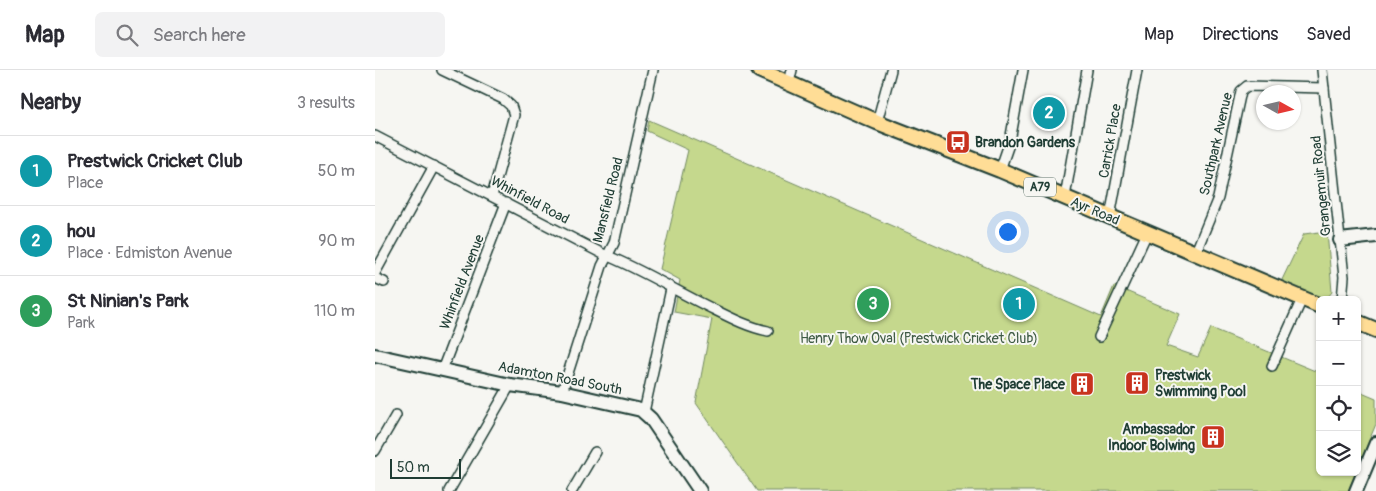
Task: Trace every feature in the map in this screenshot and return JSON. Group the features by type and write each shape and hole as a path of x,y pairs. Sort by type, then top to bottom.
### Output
{"main road":[{"name":"Ayr Road","path":"759,70 791,76 877,122 1000,170 1316,304"},
{"path":"1361,324 1376,330"}],"street":[{"path":"442,70 503,99 511,106 514,115 492,196"},
{"name":"Mansfield Road","path":"562,392 602,266 614,243 653,70"},
{"path":"877,122 891,70"},
{"path":"1000,170 1010,141 1023,70"},
{"path":"1065,198 1087,70"},
{"name":"Carrick Place","path":"1110,217 1137,70"},
{"name":"Grangemuir Road","path":"1322,70 1341,240 1344,277 1342,296"},
{"name":"Southpark Avenue","path":"1195,254 1218,198 1241,91 1247,86 1324,88"},
{"name":"Whinfield Road","path":"375,136 607,256 615,257 671,289 751,328 768,331"},
{"path":"375,273 434,166"},
{"name":"Whinfield Avenue","path":"442,370 507,203"},
{"path":"1099,337 1147,233"},
{"path":"1341,240 1376,236"},
{"path":"671,289 644,412 700,491"},
{"path":"1272,366 1302,299"},
{"name":"Adamton Road South","path":"375,355 510,385 562,392 644,412"},
{"path":"449,491 510,385"},
{"path":"375,451 395,415"},
{"path":"1356,491 1376,443"},
{"path":"572,491 595,452"}],"green space":[{"name":"Henry Thow Oval (Prestwick Cricket Club)","path":"649,120 1101,317 1114,286 1180,314 1166,346 1198,357 1211,328 1316,371 1316,476 1354,476 1348,491 757,491 696,403 712,319 674,312 680,280 660,269 688,150 647,131"},
{"path":"1327,231 1332,292 1329,296 1316,296 1316,298 1280,284 1304,234"},
{"path":"1361,392 1376,398 1376,424 1361,460"}],"place":[{"name":"hou","path":"1049,113"},
{"name":"Brandon Gardens","path":"958,142"},
{"name":"St Ninian's Park","path":"873,304"},
{"name":"Prestwick Cricket Club","path":"1019,304"},
{"name":"Prestwick Swimming Pool","path":"1137,383"},
{"name":"The Space Place","path":"1082,384"},
{"name":"Ambassador Indoor Bolwing","path":"1213,437"}]}
